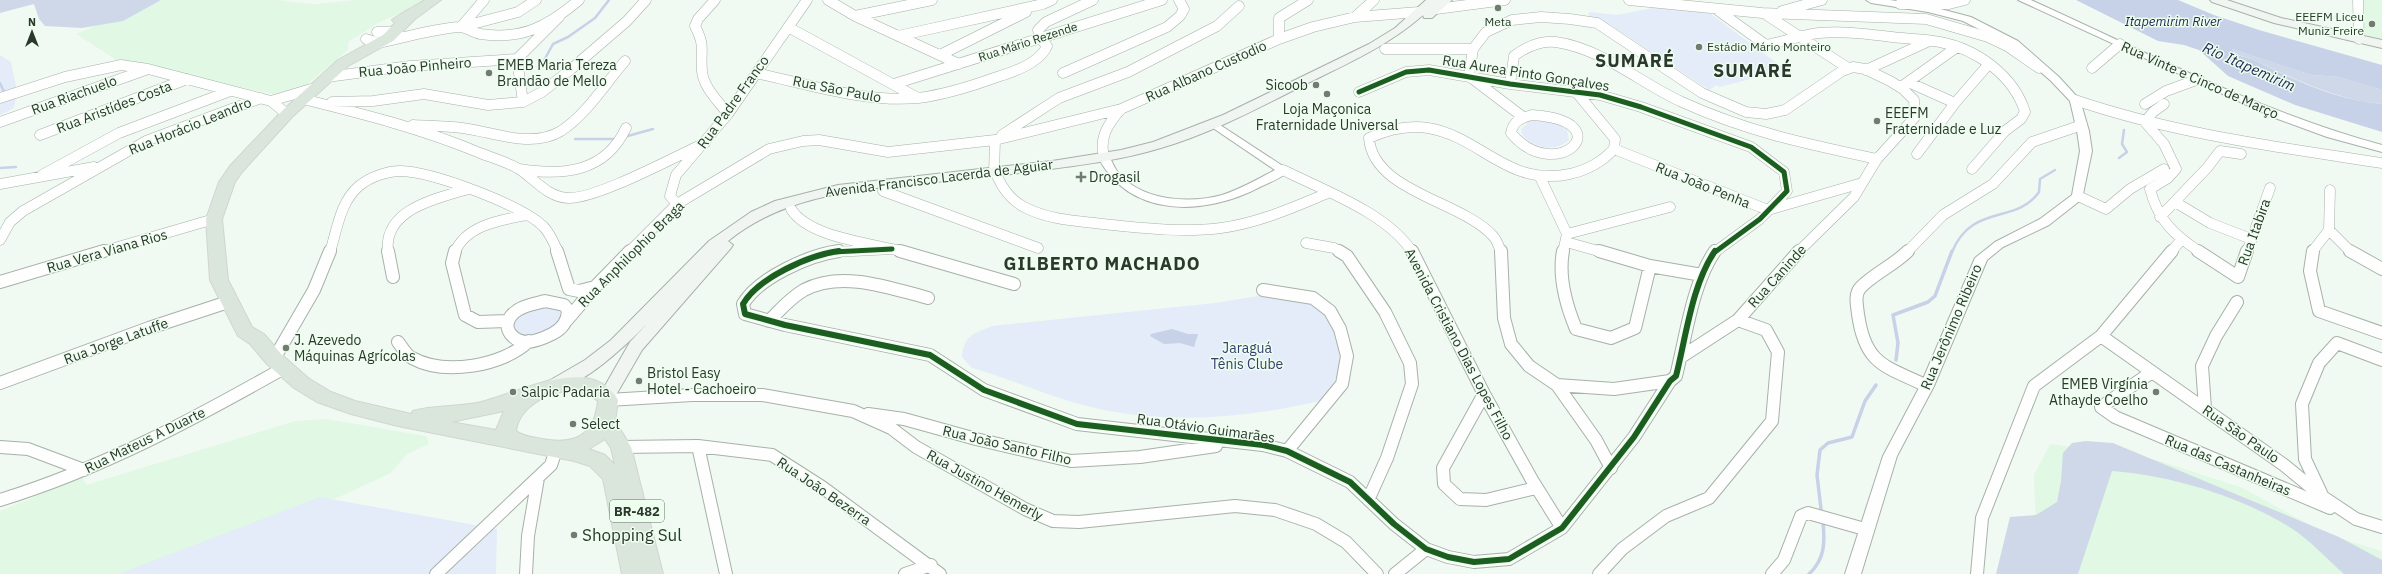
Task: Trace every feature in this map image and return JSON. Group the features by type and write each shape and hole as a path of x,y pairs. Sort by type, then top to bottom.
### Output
{"highway":[{"path":"350,407 413,416 448,416 483,410 549,387 575,385 592,387 601,392 607,399 605,422 598,435 588,442 556,450 405,421 350,407 324,397 301,383 279,363 257,339 246,330 219,280 214,234 214,219 227,182 245,157 287,114 312,96 327,77 343,63 374,38 434,0"},
{"path":"374,38 398,35 410,16"},
{"path":"516,442 506,433 505,427 510,415 521,405 549,387"},
{"name":"BR-482","path":"605,422 621,447 652,574"},
{"name":"BR-482","path":"556,450 591,457 608,468 613,479 633,574"}],"main road":[{"path":"1218,127 1373,47 1399,30 1419,12 1434,4 1446,0"},
{"path":"2216,0 2278,21 2382,44"},
{"path":"1218,127 1385,49 1408,33 1434,4"},
{"name":"Avenida Francisco Lacerda de Aguiar","path":"607,399 636,346 716,254 753,226 791,209 823,199 1168,152 1207,139 1218,127"},
{"name":"Avenida Francisco Lacerda de Aguiar","path":"549,387 592,364 624,338 707,249 736,227 765,210 803,196 835,188 996,175"}],"street":[{"path":"461,28 484,0"},
{"path":"398,35 461,28 518,12 536,0"},
{"path":"523,102 517,59 559,17 579,0"},
{"path":"271,101 312,96 373,101 424,94 488,105 523,102 542,92 570,70 627,22 646,0"},
{"path":"715,0 698,18 695,26 703,42 702,72 705,83 728,114"},
{"name":"Rua Padre Franco","path":"677,204 670,196 672,184 676,174 705,143 728,114 807,0"},
{"path":"828,0 855,16 959,64"},
{"path":"897,0 917,3"},
{"path":"855,16 932,0"},
{"path":"940,55 1052,0"},
{"path":"1040,38 1038,30 1046,22 1093,0"},
{"name":"Rua Mário Rezende","path":"894,84 1162,0"},
{"path":"1063,73 1167,27 1180,16 1184,9 1179,0"},
{"path":"1279,39 1279,18 1308,0"},
{"path":"1355,17 1374,0"},
{"path":"1434,4 1505,0"},
{"path":"1629,0 1774,14 1915,18 1939,22 1982,35 2007,46 2055,79"},
{"path":"1687,6 1710,0"},
{"path":"1774,14 1822,0"},
{"path":"1870,0 1946,13 1987,28 2014,43 2055,79 2075,100 2082,125 2086,151 2078,196 2106,209 2130,189 2164,169"},
{"path":"1887,4 1949,4 1965,0"},
{"name":"Rua Vinte e Cinco de Março","path":"2023,0 2300,124 2382,149"},
{"path":"2358,0 2359,39"},
{"path":"898,36 1043,4"},
{"path":"1239,6 1217,26 1128,72 1059,98 995,140 996,175 1001,188 1011,199 1045,216 1059,219 1180,229 1221,228 1301,204 1328,193"},
{"path":"1716,9 1764,45 1799,35 1836,33 1930,41 1957,47 1988,65 2010,83 2020,96 2025,112 2021,119 2005,131 1972,169"},
{"name":"Rua Albano Custodio","path":"995,140 1121,109 1279,39 1313,27 1355,17 1419,12"},
{"path":"1762,13 1799,35 1848,68 1866,70 1955,103"},
{"path":"461,28 478,34 513,36 530,31 559,17"},
{"path":"1523,117 1516,121 1512,127 1512,133 1521,145 1530,149 1558,152 1571,148 1577,143 1578,138 1576,131 1563,120 1542,115 1523,117 1469,76 1473,49 1489,29 1518,19 1532,17 1597,24 1703,93 1730,106 1763,115 1789,110 1815,88 1848,68"},
{"path":"788,28 918,98"},
{"name":"Rua São Paulo","path":"756,73 876,98 918,98 970,86 1016,71 1044,53 1047,46 1040,38"},
{"path":"1510,84 1514,56 1529,45 1543,41 1557,42 1582,50 1628,71 1680,101 1763,133 1876,159"},
{"path":"1866,70 1930,41"},
{"path":"2092,68 2120,44"},
{"path":"1904,84 1957,47"},
{"path":"1385,49 1473,49"},
{"name":"Rua João Pinheiro","path":"327,77 410,66 517,59"},
{"path":"402,124 460,128 516,138 542,138 552,135 569,124 625,61"},
{"path":"0,98 65,77 121,65 148,69 261,98 271,101 287,114"},
{"path":"1917,154 1955,103 1988,65"},
{"name":"Rua Riachuelo","path":"0,122 148,69"},
{"name":"Rua Aurea Pinto Gonçalves","path":"1359,92 1406,72 1430,70 1510,84 1600,95 1641,107 1752,147 1784,172 1787,190 1744,232 1718,249 1706,264 1702,275"},
{"name":"Rua Aristídes Costa","path":"40,135 187,79"},
{"path":"2145,104 2158,93 2173,86 2186,85 2199,79"},
{"name":"Rua Caninde","path":"1681,357 1738,320 1796,254 1854,197 1876,159 1915,117 1914,100 1904,84"},
{"path":"42,175 119,133 230,91"},
{"path":"1566,238 1650,266 1702,275 1676,376 1670,381 1647,387 1610,391 1583,390 1558,385 1529,366 1511,344 1504,318 1501,252 1494,237 1479,223 1396,181 1370,151 1369,138 1380,132 1417,128 1435,129 1520,170 1540,177 1561,176 1585,170 1606,159 1614,149 1615,139 1577,93"},
{"path":"312,96 402,124 519,169 552,174 580,170 615,147 626,128"},
{"name":"Rua Horácio Leandro","path":"0,240 10,222 23,211 146,141 261,98"},
{"path":"2075,100 2145,122 2219,137 2382,163"},
{"path":"2145,122 2153,112 2164,104"},
{"path":"1121,109 1107,126 1100,145 1105,160 1119,180 1137,191 1165,201 1187,203 1205,202 1229,197 1282,170 1218,127"},
{"path":"1977,574 1982,518 2034,386 2101,336 2182,239 2160,217 2154,206 2150,189 2168,178 2176,169 2169,151 2158,134 2145,122"},
{"path":"1926,386 1883,365 1866,348 1861,336 1856,300 1860,288 1901,258 1943,215 1993,184 2032,142 2039,138 2082,125"},
{"name":"Rua Anphilophio Braga","path":"529,341 553,334 568,315 677,204 769,148 819,140 888,152 995,140"},
{"path":"519,169 539,186 556,196 578,198 614,185 705,143"},
{"name":"Rua João Penha","path":"1614,149 1768,210 1862,183"},
{"path":"2160,217 2207,168 2220,152 2242,154"},
{"path":"0,184 42,175 99,167"},
{"name":"Avenida Cristiano Dias Lopes Filho","path":"1282,170 1382,220 1405,240 1424,272 1484,394 1536,488 1562,528"},
{"path":"279,363 326,265 346,203 357,188 380,175 402,171 442,179 468,189 527,215 544,228 560,256 569,289 568,315"},
{"path":"1540,177 1566,238 1562,258 1563,282 1566,305 1576,329 1611,338 1635,328 1650,266"},
{"name":"Rua Itabira","path":"2182,239 2238,277 2270,188"},
{"path":"393,277 388,242 392,226 399,218 423,204 468,189"},
{"path":"2330,190 2329,230 2311,254 2310,271 2318,311 2382,333"},
{"path":"883,191 1038,248"},
{"name":"Rua Jerônimo Ribeiro","path":"1853,574 1890,456 1926,386 1981,258 1988,250 2004,241 2034,229 2078,196"},
{"path":"2175,202 2210,223 2251,239"},
{"path":"1566,238 1670,207"},
{"path":"791,209 796,217 812,227 849,239 892,249 1014,284"},
{"path":"507,321 478,322 471,320 465,315 452,263 458,244 475,229 496,221 527,215"},
{"name":"Rua Vera Viana Rios","path":"0,282 214,219"},
{"path":"2329,230 2352,253 2382,269"},
{"path":"1306,243 1334,248 1347,256 1385,312 1410,363 1412,384 1387,458 1369,498"},
{"name":"Rua Otávio Guimarães","path":"892,249 835,252 804,261 767,281 745,298 741,305 745,314 769,321 930,355 984,390 1077,424 1233,443 1262,445 1287,452 1317,464 1350,482 1369,498 1394,524 1426,549 1448,557 1474,562 1509,559 1562,528 1634,437 1670,381"},
{"path":"769,321 787,304 809,288 852,280 928,298"},
{"path":"569,289 579,291 595,287"},
{"path":"1263,290 1313,298 1330,311 1340,329 1347,356 1342,384 1287,452"},
{"name":"Rua Jorge Latuffe","path":"0,383 136,333 231,301"},
{"path":"529,341 512,339 505,329 507,321 513,314 533,303 556,302 564,305 568,315"},
{"path":"2205,409 2202,366 2216,336 2238,302"},
{"path":"1599,574 1622,549 1666,516 1709,498 1772,421 1778,352 1766,330 1738,320"},
{"name":"Rua São Paulo","path":"2101,336 2284,465 2324,497 2356,519 2382,527"},
{"path":"398,342 411,358 437,366 460,366 500,359 512,354 529,341"},
{"path":"2324,497 2305,459 2302,428 2302,404 2319,363 2337,343 2382,360"},
{"name":"Rua Mateus A Duarte","path":"0,500 46,485 84,470 191,418 279,363"},
{"name":"Rua das Castanheiras","path":"2152,372 2101,407 2115,417 2356,519"},
{"path":"1558,385 1596,440 1611,468"},
{"path":"1484,394 1443,468 1444,484 1460,500 1486,500 1536,488"},
{"name":"Rua Justino Hemerly","path":"607,399 653,396 762,395 853,411 891,428 916,447 959,472 1025,509 1053,521 1079,522 1235,506 1275,510 1316,524 1346,542 1377,574"},
{"name":"Rua João Santo Filho","path":"853,411 904,419 976,439 1071,461 1140,457 1233,443"},
{"path":"698,446 726,574"},
{"name":"Rua João Bezerra","path":"621,447 698,446 772,455 822,487 936,570"},
{"path":"0,447 28,449 84,470"},
{"path":"436,574 551,465 556,450"},
{"path":"526,574 528,536 538,478"},
{"path":"1772,574 1784,560 1802,516 1808,513 1868,530"},
{"path":"1395,574 1426,549"},
{"path":"905,574 936,570"}],"shaded area":[{"path":"0,0 161,0 123,21 82,28 45,26 39,19 34,4 0,13"},
{"path":"158,0 277,0 315,4 356,0 429,0 380,22 348,42 348,50 304,87 282,96 118,61 76,34"},
{"name":"EEEFM Liceu Muniz Freire","path":"2364,0 2382,0 2382,41 2363,37 2362,11"},
{"path":"2232,49 2311,75 2339,77 2382,90 2382,104 2365,102 2316,88 2254,60 2239,55"},
{"path":"326,419 426,436 429,444 407,454 391,473 172,574 0,574 0,511 82,477 86,485 295,421"},
{"path":"2086,441 2113,443 2339,537 2382,560 2382,574 2344,574 2312,544 2291,528 2272,517 2228,497 2205,489 2158,477 2112,471 2078,574 1996,574 2010,517 2036,515 2057,502 2061,481 2063,453 2072,443"},
{"path":"2050,444 2157,460 2243,488 2328,535 2382,551 2382,574 2027,574 2036,535 2034,475"}],"green space":[{"name":"Estádio Mário Monteiro","path":"1657,7 1707,11 1786,70 1719,87 1717,85 1709,90 1609,24 1588,15 1590,12 1617,15"},
{"path":"0,55 11,62 17,91 14,108 0,115"},
{"path":"1537,120 1553,122 1560,125 1567,130 1569,140 1557,147 1551,148 1532,143 1522,134 1521,129 1529,122"},
{"name":"Jaraguá Tênis Clube","path":"1264,295 1308,301 1323,312 1332,323 1337,336 1339,363 1331,389 1324,400 1294,407 1232,415 1171,417 1140,415 1109,411 1066,400 972,368 962,357 967,340 971,336 992,326 1215,303"},
{"path":"536,304 564,309 561,325 528,338 514,333 511,323 514,318"},
{"path":"320,497 497,529 496,574 118,574"}],"water":[{"name":"Itapemirim River","path":"2076,0 2178,0 2214,15 2259,30 2382,65 2382,90 2339,77 2311,75 2232,49 2236,54 2254,60 2300,82 2332,94 2365,102 2382,104 2382,132 2295,105 2228,76 2199,50 2184,45 2158,41"},
{"path":"1172,329 1188,334 1198,334 1194,347 1180,343 1164,344 1150,336 1151,334"}],"waterway":[{"path":"538,66 542,64 553,44 568,37 595,18 609,0"},
{"path":"0,83 4,92 8,92"},
{"path":"624,137 653,129"},
{"path":"2119,158 2127,152 2122,144 2124,130"},
{"path":"575,139 615,139"},
{"path":"0,168 16,167"},
{"path":"1952,252 1961,237 1971,227 1982,220 2019,208 2029,202 2039,192 2040,179 2055,170"},
{"path":"1896,360 1898,343 1893,315 1928,302 1935,296 1952,251"},
{"path":"1821,509 1817,475 1820,450 1828,443 1852,437 1865,401 1876,385"},
{"path":"1809,574 1818,562 1823,550 1823,522"}],"cycle path":[{"path":"892,249 834,252 793,267 760,284 748,294 743,304 745,314 785,325 930,355 984,390 1077,424 1195,439 1263,445 1287,451 1317,464 1350,482 1369,498 1394,524 1426,549 1448,557 1474,562 1509,559 1562,528 1634,437 1670,381 1676,376 1699,283 1706,264 1717,249 1760,219 1787,191 1784,172 1751,147 1641,107 1600,95 1510,84 1429,70 1406,72 1359,92"}],"place":[{"name":"Meta","path":"1498,8"},
{"name":"EEEFM Liceu Muniz Freire","path":"2372,24"},
{"name":"Estádio Mário Monteiro","path":"1699,47"},
{"name":"EMEB Maria Tereza Brandão de Mello","path":"489,73"},
{"name":"Sicoob","path":"1316,85"},
{"name":"Loja Maçonica Fraternidade Universal","path":"1327,94"},
{"name":"EEEFM Fraternidade e Luz","path":"1877,121"},
{"name":"Drogasil","path":"1081,177"},
{"name":"J. Azevedo Máquinas Agrícolas","path":"286,348"},
{"name":"Bristol Easy Hotel - Cachoeiro","path":"639,381"},
{"name":"Salpic Padaria","path":"513,392"},
{"name":"EMEB Virgínia Athayde Coelho","path":"2156,392"},
{"name":"Select","path":"573,424"},
{"name":"Shopping Sul","path":"574,535"}],"district":[{"name":"SUMARÉ","path":"1635,61"},
{"name":"SUMARÉ","path":"1753,71"},
{"name":"GILBERTO MACHADO","path":"1102,264"}],"water label":[{"name":"Rio Itapemirim","path":"2249,67"}]}
